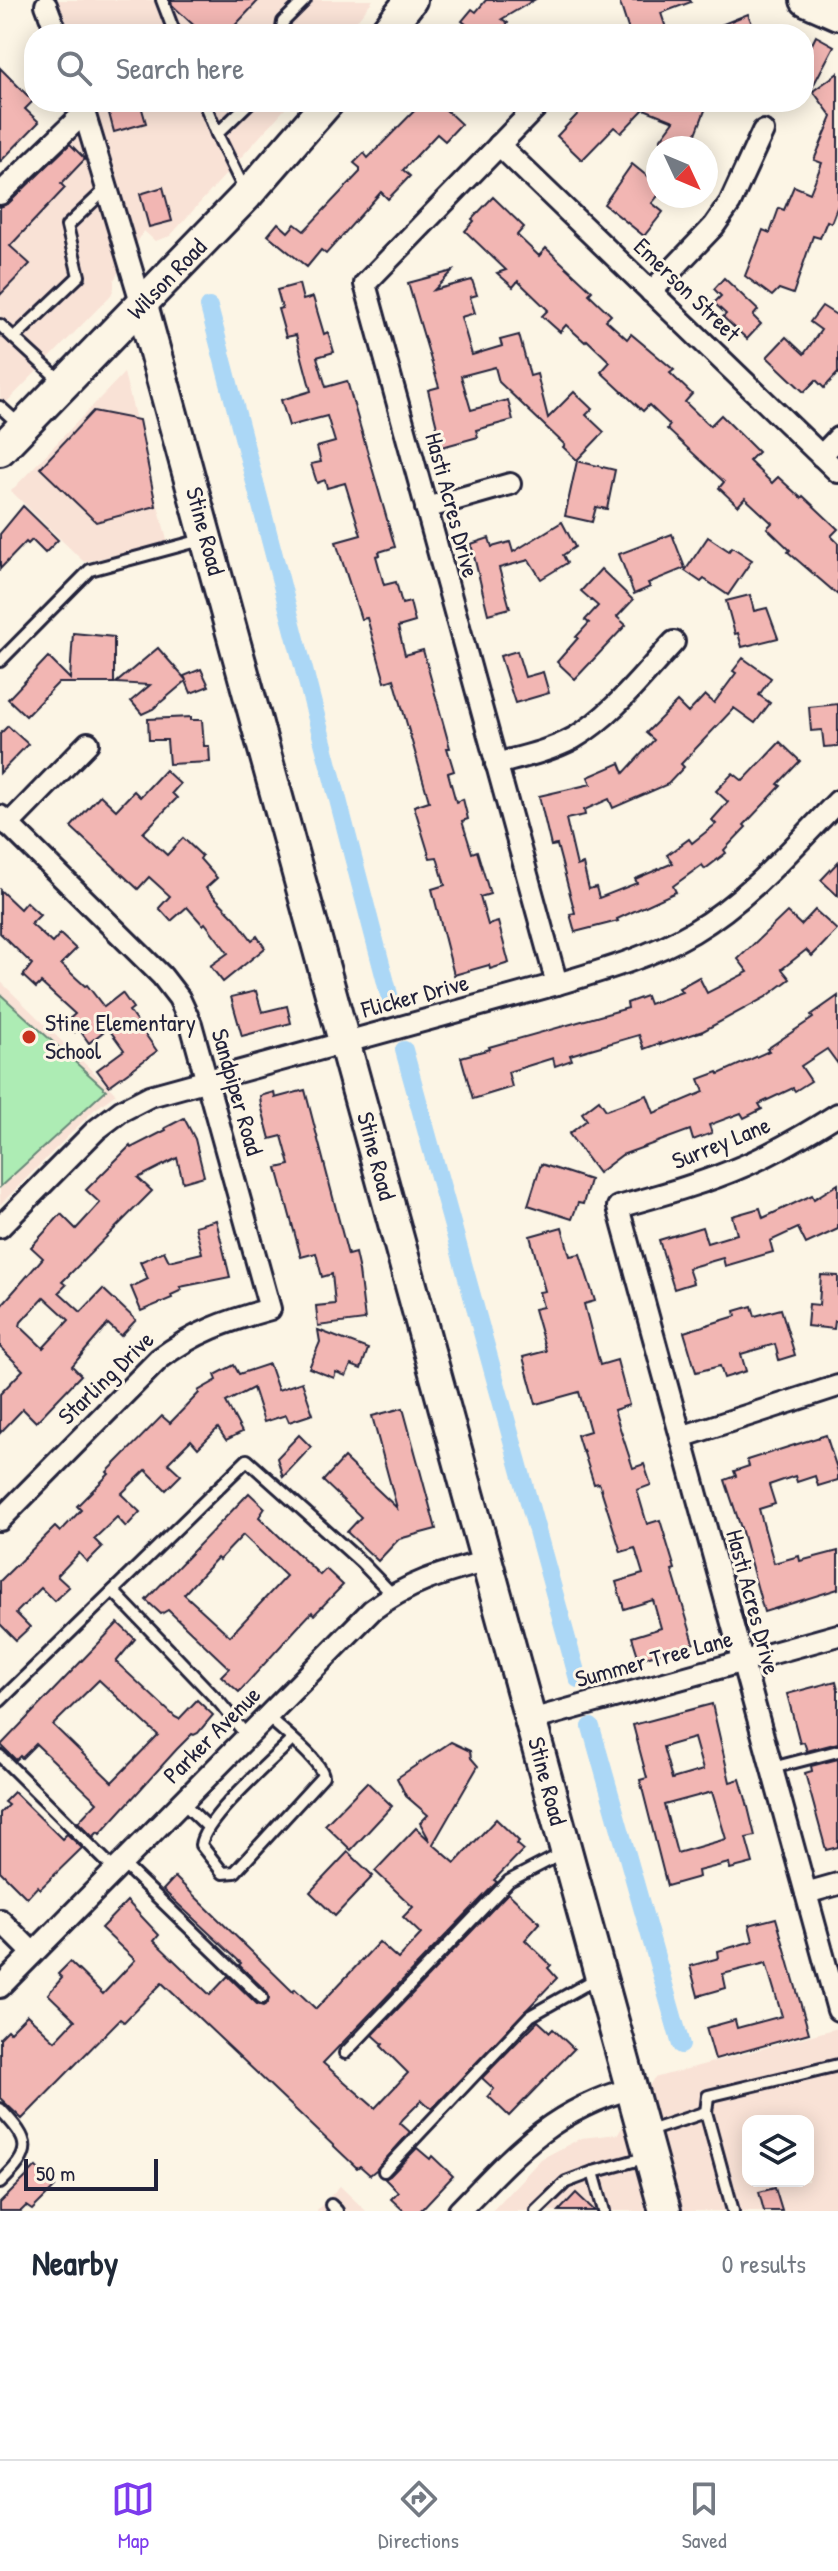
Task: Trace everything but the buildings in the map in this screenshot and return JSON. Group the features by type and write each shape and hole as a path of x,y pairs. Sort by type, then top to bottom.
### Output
{"street":[{"path":"392,24 411,0"},
{"path":"806,0 838,14"},
{"path":"46,5 53,24"},
{"path":"0,194 78,112"},
{"name":"Stine Road","path":"84,112 207,539 665,2211"},
{"name":"Wilson Road","path":"0,450 247,195 312,112"},
{"name":"Hasti Acres Drive","path":"531,112 365,284 557,984"},
{"path":"651,292 714,226 730,203 763,131"},
{"name":"Emerson Street","path":"499,145 838,472"},
{"path":"821,456 838,438"},
{"path":"426,508 510,484"},
{"path":"496,764 551,748 574,737 610,709 674,642"},
{"path":"4,820 88,743"},
{"name":"Flicker Drive","path":"0,1227 96,1130 121,1111 150,1096 620,966 658,950 728,908 759,882 838,801"},
{"name":"Sandpiper Road","path":"4,820 162,976 179,998 191,1024 208,1080 270,1309"},
{"name":"Surrey Lane","path":"618,1207 697,1185 747,1165 795,1141 838,1114"},
{"name":"Hasti Acres Drive","path":"618,1207 838,2010"},
{"name":"Starling Drive","path":"0,1520 159,1359 204,1330 270,1309"},
{"path":"681,1437 838,1386"},
{"name":"Parker Avenue","path":"0,1987 372,1610 392,1594 417,1581 487,1561"},
{"name":"Summer Tree Lane","path":"531,1720 838,1635"},
{"path":"806,1893 838,1884"},
{"path":"0,1920 33,1953"},
{"path":"459,2211 520,2147 550,2124 580,2107 632,2088"}],"lane":[{"path":"162,0 171,24"},
{"path":"283,24 305,0"},
{"path":"208,112 247,195"},
{"path":"217,134 240,112"},
{"path":"14,338 79,276 67,226 107,188"},
{"path":"0,325 64,384"},
{"path":"0,407 22,428"},
{"path":"0,661 90,570 207,539"},
{"path":"0,1701 247,1460 361,1562 392,1594"},
{"path":"113,1591 220,1703 247,1736"},
{"path":"267,1716 322,1768 323,1776 235,1872 223,1873 201,1845 202,1835 292,1740"},
{"path":"772,1768 838,1751"},
{"path":"0,1756 262,1998"},
{"path":"182,1802 208,1827"},
{"path":"345,2053 509,1881 567,1851"},
{"path":"384,2171 530,2016 601,1976"},
{"path":"733,2211 706,2112 708,2096 838,2065"},
{"path":"0,2109 22,2136 25,2147 18,2166 0,2183"},
{"path":"536,2211 566,2182 647,2145 706,2112"},
{"path":"593,2172 604,2211"}],"shaded area":[{"path":"42,0 373,0 354,24 48,24"},
{"path":"67,112 282,112 170,236 155,241 144,231 114,280 111,295 0,409 0,189 69,121"},
{"path":"124,373 168,544 84,562 11,491"},
{"name":"Stine Elementary School","path":"0,981 116,1094 94,1110 0,1205"},
{"path":"838,2028 838,2211 492,2211 541,2159 581,2138 618,2134 654,2078"},
{"path":"340,2186 366,2211 316,2211"}],"green space":[{"name":"Stine Elementary School","path":"0,994 106,1090 0,1187"}],"waterway":[{"path":"209,307 391,1002"},
{"path":"404,1050 578,1679"},
{"path":"591,1727 681,2045"}],"place":[{"name":"Stine Elementary School","path":"29,1037"}]}
